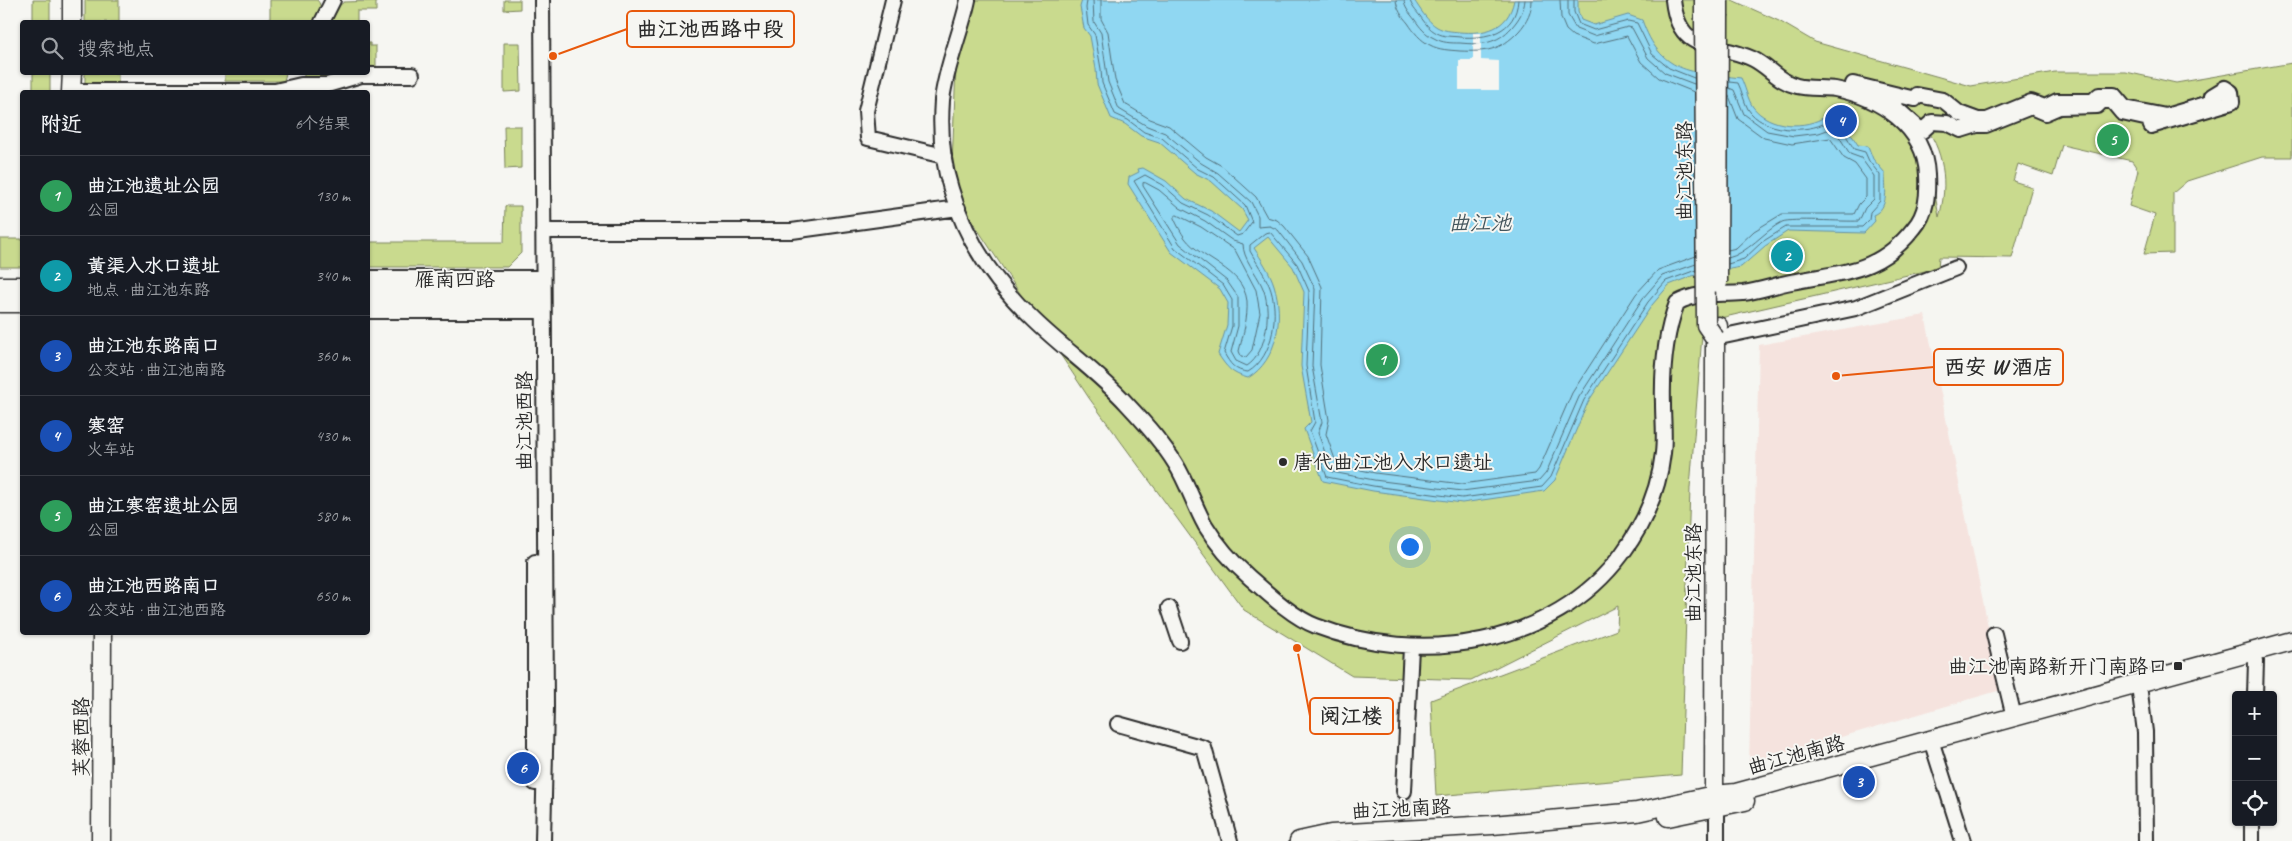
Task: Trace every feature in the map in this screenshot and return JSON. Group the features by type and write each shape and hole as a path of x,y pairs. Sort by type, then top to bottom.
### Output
{"main road":[{"path":"64,0 64,20"},
{"path":"72,0 72,20"},
{"name":"曲江池东路","path":"1704,0 1706,325 1716,332"},
{"name":"曲江池东路","path":"1715,802 1719,0"},
{"path":"65,75 68,90"},
{"path":"69,90 72,75"},
{"path":"0,286 20,286"},
{"path":"0,303 20,303"},
{"name":"芙蓉西路","path":"101,841 102,635"},
{"name":"芙蓉西路","path":"110,635 111,841"},
{"name":"曲江池南路","path":"1389,841 1493,836 1628,823 2140,693 2255,656 2292,640"},
{"name":"曲江池南路","path":"1933,745 2014,717 2255,656 2292,651"},
{"name":"曲江池南路","path":"1299,841 1331,834 1492,825 1636,812 1715,802"}],"street":[{"path":"323,20 333,0"},
{"name":"曲江池西路","path":"534,0 546,697 543,841"},
{"name":"曲江池西路","path":"534,841 539,295 543,231 542,0"},
{"path":"893,0 866,111 868,138 944,156"},
{"path":"968,0 942,98 942,130 944,156 951,189 969,237 987,268 1035,322 1103,379 1128,404 1174,461 1206,526 1249,577 1312,626 1366,641 1411,647 1449,646 1482,640 1524,628 1562,610 1600,579 1621,556 1650,506 1658,479 1664,450 1662,390 1665,354 1669,324 1677,303 1691,295 1745,293 1853,270 1878,262 1901,245 1919,222 1923,213 1928,189 1926,161 1922,147 1915,136 1895,116 1865,98 1835,89 1798,86 1788,83 1752,58 1700,44 1682,30 1677,19 1673,0"},
{"path":"294,75 291,90 327,85 361,75 412,75"},
{"path":"1853,84 1915,100 1917,95 1943,100 1959,113 1978,120 1987,120 2031,102 2045,107 2057,102 2093,100 2099,95 2114,95 2125,108 2166,116 2213,102 2212,96 2225,88 2231,92 2232,102 2151,126 2148,119 2122,113 2112,101 2102,102 2097,106 2059,107 2045,113 2031,107 1986,125 1977,125 1961,130 1947,123 1932,122 1922,131 1888,101 1853,84"},
{"path":"543,231 792,231 958,208"},
{"path":"1716,332 1856,308 1956,268"},
{"path":"370,278 539,295"},
{"name":"雁南四路","path":"370,290 539,295"},
{"path":"370,311 539,295"},
{"name":"雁南四路","path":"370,300 539,295"},
{"path":"1169,608 1180,641"},
{"path":"1994,634 2014,717"},
{"path":"1404,791 1411,647"},
{"path":"2255,656 2255,691"},
{"path":"2140,693 2145,732 2146,841"},
{"path":"1118,724 1204,748 1230,841"},
{"path":"1933,745 1963,841"},
{"path":"1715,802 1717,841"},
{"path":"2252,826 2252,841"}],"shaded area":[{"path":"1925,315 2001,690 1749,764 1759,345"}],"green space":[{"path":"33,0 50,0 50,20 33,20"},
{"path":"85,0 119,0 119,20 85,20"},
{"path":"270,0 317,0 320,5 319,14 315,20 270,20"},
{"path":"504,0 520,0 520,9 504,10"},
{"path":"965,0 1732,0 1779,21 1815,42 1971,86 2055,72 2126,72 2176,83 2292,63 2292,157 2262,157 2187,181 2173,193 2173,253 2144,254 2155,215 2129,206 2138,170 2132,161 2062,145 2053,176 2018,164 2013,181 2032,187 2012,258 1939,257 1938,268 1703,322 1690,488 1681,775 1436,796 1431,700 1617,630 1618,606 1471,680 1352,676 1244,610 1089,398 951,189 957,43","holes":["1862,79 1886,88 1916,117","1922,122 1935,144 1943,167 1944,192 1939,217"]},
{"path":"376,1 376,11 357,11 357,20 332,20 340,5 344,2"},
{"path":"504,43 520,43 521,91 504,92"},
{"path":"370,46 376,46 376,69 370,69"},
{"path":"33,75 50,75 50,90 33,90"},
{"path":"85,75 118,75 118,87 85,87"},
{"path":"225,75 286,75 284,81 225,81"},
{"path":"304,75 340,75 329,79 305,79"},
{"path":"504,126 521,126 521,168 505,169"},
{"path":"505,206 521,206 521,253 507,267 370,267 370,242 504,242"},
{"path":"0,239 20,239 20,267 0,267"}],"water":[{"name":"曲江池","path":"1082,0 1414,0 1421,11 1437,27 1448,31 1478,32 1486,31 1501,24 1507,18 1514,0 1578,0 1578,11 1581,20 1594,25 1628,15 1642,20 1658,51 1668,60 1692,71 1741,78 1753,107 1768,119 1788,125 1808,123 1826,116 1837,120 1858,145 1868,146 1873,159 1885,173 1886,191 1884,202 1878,212 1873,215 1875,221 1864,233 1788,231 1765,246 1741,267 1692,276 1669,285 1652,305 1588,402 1555,480 1544,491 1462,503 1373,491 1323,481 1304,429 1311,422 1301,366 1304,292 1293,267 1268,237 1254,248 1268,270 1274,285 1277,297 1278,324 1272,349 1266,360 1248,378 1238,375 1227,367 1218,354 1227,325 1228,303 1220,289 1171,252 1128,184 1129,177 1139,172 1138,169 1143,168 1166,181 1186,199 1211,211 1239,232 1248,220 1242,209 1211,181 1195,173 1159,142 1141,136 1125,124 1111,118 1097,84 1090,36 1084,28 1080,7"}],"pier":[{"path":"1473,33 1481,33 1481,60 1499,61 1499,90 1459,90 1459,60 1473,60"}],"tunnel":[{"path":"1404,791 1408,841"}],"place":[{"name":"曲江池西路中段","path":"553,56"},
{"name":"寒窑","path":"1841,121"},
{"name":"曲江寒窑遗址公园","path":"2113,140"},
{"name":"黄渠入水口遗址","path":"1787,256"},
{"name":"曲江池遗址公园","path":"1382,360"},
{"name":"西安 W 酒店","path":"1836,376"},
{"name":"唐代曲江池入水口遗址","path":"1283,462"},
{"name":"阅江楼","path":"1297,648"},
{"name":"曲江池南路新开门南路口","path":"2178,666"},
{"name":"曲江池西路南口","path":"523,768"},
{"name":"曲江池东路南口","path":"1859,782"}]}
